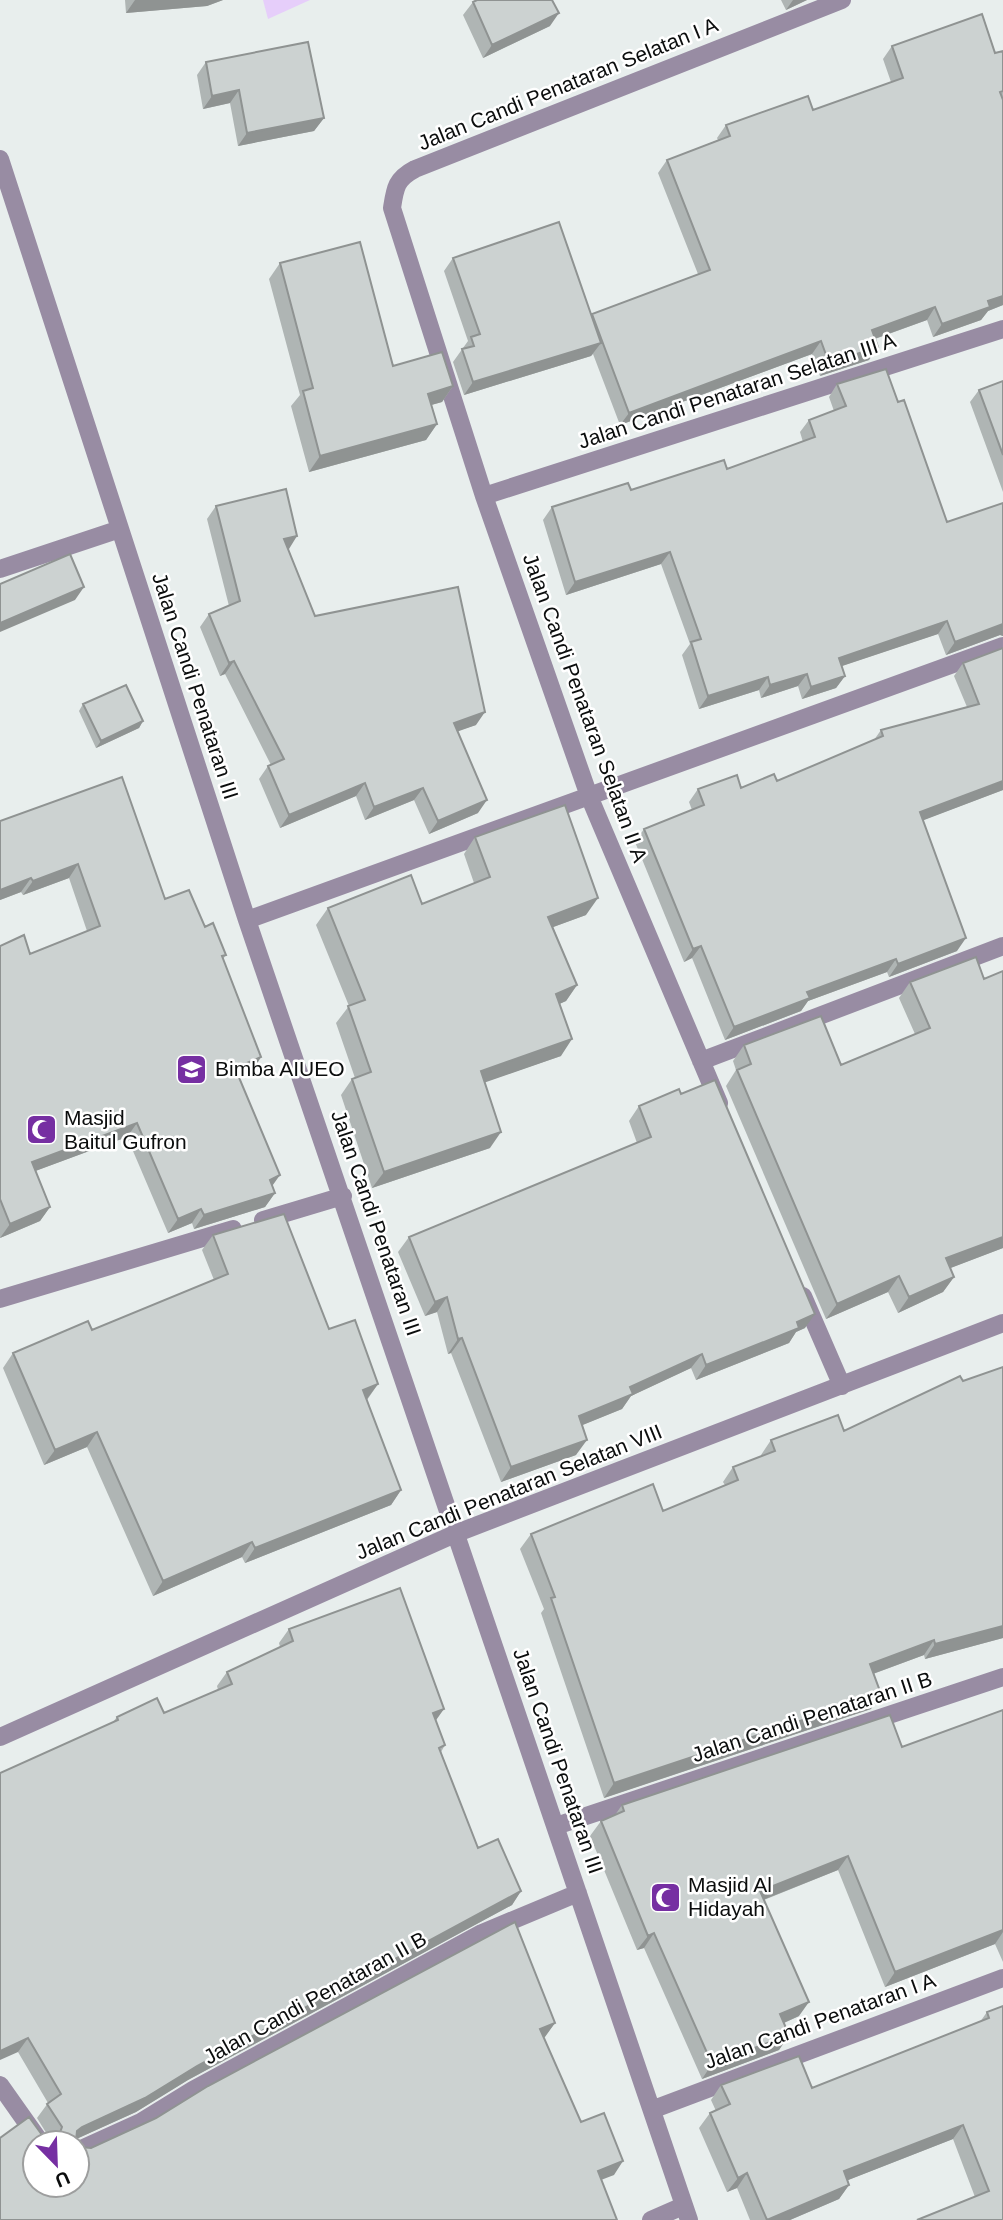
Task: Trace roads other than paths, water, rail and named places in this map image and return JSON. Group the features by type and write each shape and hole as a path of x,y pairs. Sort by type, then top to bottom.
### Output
{"street":[{"name":"Jalan Candi Penataran Selatan I A","path":"395,187 401,177 415,169 842,0"},
{"name":"Jalan Candi Penataran III","path":"0,159 247,920 344,1196 578,1892 654,2109 686,2213"},
{"name":"Jalan Candi Penataran Selatan II A","path":"395,187 392,208 401,244 484,496 589,796 728,1124"},
{"name":"Jalan Candi Penataran Selatan III A","path":"484,496 1003,329"},
{"path":"0,569 120,529"},
{"path":"247,920 1003,646"},
{"path":"701,1061 1003,946"},
{"path":"0,1299 344,1196"},
{"path":"793,1274 842,1386"},
{"name":"Jalan Candi Penataran Selatan VIII","path":"0,1737 457,1532 1003,1323"},
{"name":"Jalan Candi Penataran II B","path":"556,1826 1003,1677"},
{"name":"Jalan Candi Penataran II B","path":"91,2145 141,2122 193,2090 482,1933 578,1892"},
{"name":"Jalan Candi Penataran I A","path":"654,2109 1003,1978"},
{"path":"0,2085 31,2129"},
{"path":"651,2220 686,2213"}],"place":[{"name":"Bimba AIUEO","path":"192,1069"},
{"name":"Masjid Baitul Gufron","path":"41,1130"},
{"name":"Masjid Al Hidayah","path":"665,1897"}]}
